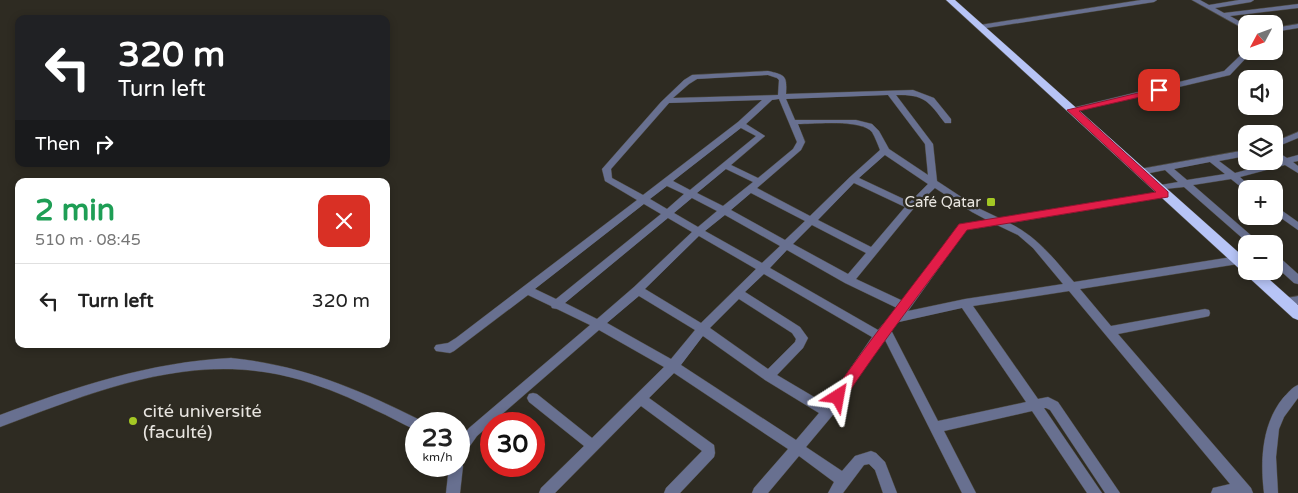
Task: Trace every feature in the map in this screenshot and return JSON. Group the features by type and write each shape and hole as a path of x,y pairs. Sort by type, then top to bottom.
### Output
{"highway":[{"path":"950,0 1238,260"},
{"path":"1263,280 1292,301 1298,314"}],"street":[{"path":"980,27 1154,0"},
{"path":"1195,0 1238,23"},
{"path":"1209,7 1251,0"},
{"path":"1224,15 1298,6"},
{"path":"1283,28 1298,26"},
{"path":"1072,110 1227,73 1237,66 1240,60"},
{"path":"470,436 597,323 638,290 699,231 790,157 801,142 782,98 783,80 780,76 768,72 689,79 606,169 608,179 643,200 699,231 764,269 882,332 936,427 969,493"},
{"path":"890,92 928,144 933,185"},
{"path":"668,100 782,98 913,92 925,96 948,121"},
{"path":"440,348 454,346 742,124 769,98"},
{"path":"793,122 864,124 875,131 885,151 933,185 975,210 999,220 1021,233 1037,246 1243,490"},
{"path":"556,305 761,136 742,124"},
{"path":"1283,141 1298,134"},
{"path":"552,491 593,446 673,366 702,329 853,178 885,151"},
{"path":"1140,172 1238,155"},
{"path":"759,493 828,412 882,332 905,307 963,227 1162,191 1186,184 1234,176 1298,158"},
{"path":"1283,159 1298,170"},
{"path":"1213,160 1239,180"},
{"path":"724,165 811,220 872,252"},
{"path":"1166,167 1246,235"},
{"path":"853,178 911,206"},
{"path":"667,182 725,211 850,280 905,307"},
{"path":"850,280 911,206 933,185"},
{"path":"1283,215 1298,227"},
{"path":"896,318 965,303 1238,265"},
{"path":"1283,267 1298,280"},
{"path":"526,289 597,323 673,366 798,448 843,480"},
{"path":"638,290 702,329 769,376 828,412"},
{"path":"738,293 796,330 802,338 799,345 769,376"},
{"path":"965,303 1032,404 1095,493"},
{"path":"1109,331 1205,313"},
{"path":"0,421 92,388 148,374 196,365 246,364 304,375 405,418"},
{"path":"1271,493 1268,478 1274,423 1287,401 1298,390"},
{"path":"533,398 593,446"},
{"path":"641,399 709,450 709,453 671,493"},
{"path":"936,427 1043,401 1054,406 1113,493"},
{"path":"835,493 860,460 871,456 880,466 890,493"},
{"path":"453,493 455,477"},
{"path":"1218,493 1243,490"}],"place":[{"name":"Café Qatar","path":"991,202"},
{"name":"cité université (faculté)","path":"133,421"}],"route":[{"path":"838,397 879,336 905,307 963,227 976,223 1020,218 1165,194 1072,110 1159,90"}]}
